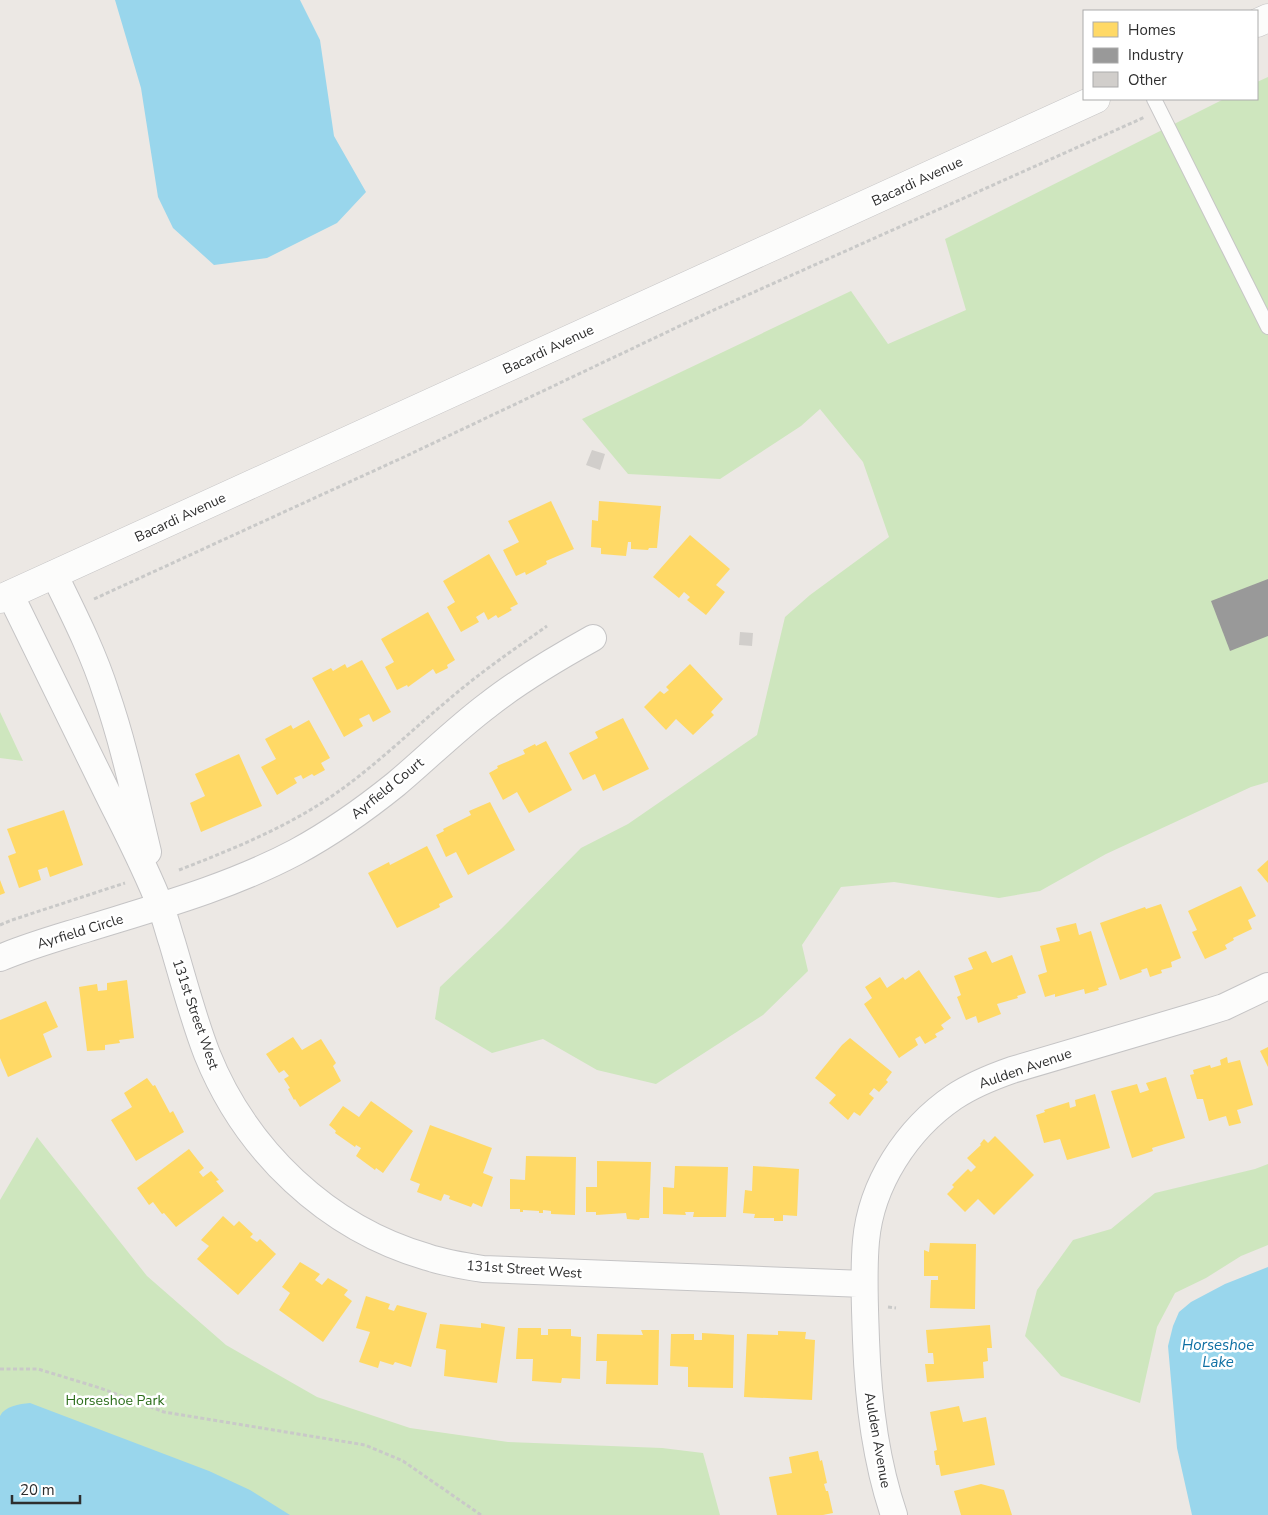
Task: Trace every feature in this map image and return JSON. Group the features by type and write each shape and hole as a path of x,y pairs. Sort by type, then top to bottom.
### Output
{"street":[{"name":"Bacardi Avenue","path":"5,596 1094,100"},
{"path":"54,574 98,670 122,745 161,906"},
{"name":"131st Street West","path":"5,596 138,856 161,906 207,1054 218,1080 242,1120 264,1151 304,1191 350,1224 375,1237 428,1258 483,1269 864,1284"},
{"name":"Ayrfield Court","path":"161,906 260,870 296,852 330,831 396,784 457,729 489,704 543,666 593,638"},
{"name":"Ayrfield Circle","path":"0,958 161,906"},
{"name":"Aulden Avenue","path":"894,1515 889,1500 873,1421 867,1358 864,1284 866,1240 870,1219 884,1179 906,1142 936,1111 954,1097 998,1074 1195,1016 1231,1004 1268,986"}],"lane":[{"path":"1157,105 1268,327"}],"path":[{"path":"71,610 404,457 705,314 1157,105"},
{"path":"178,870 272,831 322,802 375,764 448,699 502,657 547,626"},
{"path":"0,925 126,884"},
{"path":"887,1307 896,1308"},
{"path":"0,1369 38,1369 100,1388 164,1412 365,1445 403,1461 481,1515"}],"green space":[{"path":"1268,77 1268,782 1251,787 1106,854 1040,891 999,898 894,882 841,887 802,945 808,971 763,1015 656,1084 597,1070 543,1039 492,1053 435,1019 440,987 501,929 581,848 628,824 757,735 785,617 810,595 889,537 863,462 820,409 801,426 720,479 628,474 582,419 851,291 888,344 966,310 945,239 1222,100 1258,100 1258,82"},
{"path":"0,712 23,761 0,758"},
{"name":"Horseshoe Park","path":"37,1137 147,1276 226,1345 317,1397 410,1428 508,1442 662,1448 703,1453 720,1515 0,1515 0,1200"},
{"path":"1268,1164 1268,1245 1241,1256 1206,1278 1175,1293 1157,1327 1140,1403 1061,1376 1025,1336 1037,1290 1073,1240 1111,1229 1155,1193 1255,1169"}],"water":[{"path":"115,0 300,0 320,40 334,136 366,192 337,223 267,258 214,265 173,228 158,197 141,88"},
{"name":"Horseshoe Lake","path":"1268,1267 1268,1515 1192,1515 1177,1448 1168,1346 1173,1326 1179,1312 1191,1302 1225,1284"},
{"path":"30,1403 209,1471 250,1490 290,1515 0,1515 0,1416 9,1408"}],"building: Homes":[{"path":"551,501 574,549 546,561 547,564 526,575 525,572 516,576 503,550 519,542 508,521"},
{"path":"599,501 661,506 657,548 649,548 648,550 631,549 631,542 628,542 626,556 601,554 601,548 591,547 592,520 598,521"},
{"path":"690,535 730,569 716,585 725,592 706,615 687,600 690,597 684,592 679,598 653,577"},
{"path":"489,554 518,604 498,618 496,615 488,620 484,612 476,617 479,622 461,632 447,607 455,602 443,581"},
{"path":"428,612 455,660 447,665 448,668 436,674 433,669 408,687 407,685 397,690 385,667 394,662 381,639"},
{"path":"362,660 391,712 373,722 369,714 359,719 363,726 344,737 312,678 331,668 333,671 345,664 347,668"},
{"path":"690,664 723,699 711,712 714,715 693,735 676,719 666,730 644,707 660,691 664,694 669,690 666,687"},
{"path":"623,718 649,769 603,791 595,774 583,780 569,753 598,738 595,732"},
{"path":"309,720 330,758 321,763 325,770 303,779 301,775 294,778 297,783 277,795 261,767 276,759 265,739 291,725 293,729"},
{"path":"546,741 572,790 529,813 517,792 503,800 489,773 498,768 497,766 525,754 523,750"},
{"path":"239,754 262,806 201,832 190,803 205,796 195,774"},
{"path":"490,802 515,850 468,875 456,852 446,857 436,835 444,831 443,829 471,815 469,811"},
{"path":"64,810 83,865 50,877 47,867 38,870 41,880 19,888 8,856 16,853 7,829"},
{"path":"427,846 453,897 439,904 440,907 397,928 368,873 389,862 390,865"},
{"path":"1268,860 1268,883 1257,870"},
{"path":"0,880 5,893 0,895"},
{"path":"1241,886 1256,916 1248,920 1252,929 1233,938 1234,940 1225,945 1227,949 1205,959 1192,932 1197,930 1188,911"},
{"path":"1161,904 1181,958 1171,962 1172,967 1161,970 1162,973 1150,977 1147,968 1141,970 1142,972 1120,980 1100,923 1145,907 1146,909"},
{"path":"1076,923 1079,935 1091,931 1107,985 1098,988 1099,990 1085,994 1084,989 1055,997 1055,994 1045,997 1038,975 1047,972 1040,946 1060,941 1056,928"},
{"path":"986,951 992,963 1012,955 1026,993 1017,996 1018,998 997,1004 1001,1014 978,1023 976,1016 966,1020 957,997 961,995 954,976 973,969 968,958"},
{"path":"919,970 951,1018 941,1025 944,1029 935,1034 937,1037 925,1044 920,1036 915,1039 918,1045 899,1058 864,1004 872,998 865,987 880,977 887,988 903,977 905,980"},
{"path":"127,980 134,1038 119,1040 120,1043 105,1045 105,1050 87,1051 79,987 97,984 98,991 107,990 107,983"},
{"path":"46,1001 58,1027 43,1034 52,1057 8,1077 0,1058 0,1020"},
{"path":"293,1037 302,1050 321,1039 336,1063 333,1066 341,1081 300,1107 294,1100 288,1089 290,1088 284,1079 289,1076 284,1070 279,1073 266,1054"},
{"path":"850,1038 892,1072 886,1080 888,1082 879,1092 874,1088 869,1094 874,1098 860,1116 854,1112 848,1120 829,1103 836,1095 815,1078"},
{"path":"1268,1047 1268,1067 1260,1051"},
{"path":"1227,1057 1228,1063 1240,1060 1253,1105 1237,1110 1241,1123 1229,1126 1226,1116 1209,1121 1203,1099 1197,1099 1190,1075 1194,1074 1193,1070 1210,1065 1211,1068 1221,1065 1220,1060"},
{"path":"1166,1077 1185,1138 1152,1148 1153,1151 1132,1158 1111,1091 1137,1084 1140,1093 1149,1090 1146,1083"},
{"path":"147,1078 153,1086 155,1085 170,1113 173,1111 184,1132 136,1161 111,1120 132,1107 124,1093"},
{"path":"1095,1094 1110,1148 1067,1160 1060,1139 1044,1143 1036,1115 1045,1112 1044,1110 1069,1102 1070,1108 1076,1106 1075,1100"},
{"path":"371,1101 413,1131 383,1173 376,1168 375,1170 356,1156 361,1148 356,1145 355,1147 335,1133 336,1131 329,1125 343,1106 359,1117"},
{"path":"430,1125 492,1148 483,1173 493,1177 482,1207 473,1203 471,1207 449,1199 450,1196 444,1194 441,1201 417,1192 420,1184 410,1180"},
{"path":"995,1136 1034,1175 994,1215 978,1199 965,1212 947,1194 954,1187 952,1185 968,1169 971,1172 976,1167 967,1158 981,1145 984,1139 988,1143"},
{"path":"189,1149 204,1168 199,1172 203,1177 211,1171 219,1180 216,1181 224,1191 176,1227 164,1213 162,1214 153,1202 149,1205 137,1188"},
{"path":"526,1156 576,1157 575,1215 551,1214 551,1211 543,1210 543,1213 523,1210 523,1212 520,1212 520,1209 510,1209 510,1179 525,1180"},
{"path":"597,1161 651,1162 649,1218 640,1218 639,1220 627,1219 626,1213 596,1215 596,1212 586,1212 586,1187 597,1187"},
{"path":"675,1166 728,1167 726,1217 693,1217 694,1212 685,1212 686,1215 663,1214 663,1187 674,1188"},
{"path":"753,1166 799,1169 797,1216 783,1215 783,1221 774,1221 774,1218 754,1218 755,1214 743,1213 745,1190 752,1191"},
{"path":"223,1216 234,1226 239,1221 253,1234 250,1237 257,1242 260,1239 276,1254 238,1295 197,1259 209,1246 201,1240"},
{"path":"930,1243 976,1244 975,1309 930,1308 931,1280 938,1280 938,1276 924,1276 924,1250 929,1252"},
{"path":"300,1262 320,1274 315,1280 322,1285 328,1278 348,1290 344,1295 352,1301 323,1342 279,1310 290,1293 282,1287"},
{"path":"366,1296 390,1304 388,1309 394,1311 397,1305 427,1313 411,1367 395,1362 393,1365 380,1361 378,1368 359,1362 370,1332 356,1328"},
{"path":"481,1323 505,1327 497,1383 444,1376 446,1350 436,1348 440,1324 481,1328"},
{"path":"990,1325 992,1348 987,1348 988,1361 983,1362 984,1378 927,1382 925,1364 934,1364 933,1353 928,1353 926,1330"},
{"path":"518,1328 541,1328 541,1335 548,1335 548,1329 571,1329 571,1336 581,1337 580,1379 562,1378 561,1383 532,1381 533,1359 516,1359"},
{"path":"641,1330 659,1330 658,1385 606,1384 607,1361 596,1361 597,1334 643,1335"},
{"path":"778,1331 806,1332 805,1339 815,1340 812,1400 744,1397 747,1334 778,1335"},
{"path":"702,1333 734,1335 733,1388 688,1387 688,1367 670,1366 671,1334 694,1334 694,1340 702,1340"},
{"path":"959,1406 963,1422 986,1417 995,1465 941,1476 939,1465 936,1465 934,1451 937,1450 930,1412"},
{"path":"818,1451 827,1483 824,1484 826,1491 828,1491 833,1513 823,1515 777,1515 769,1477 792,1473 789,1457"},
{"path":"981,1484 1004,1490 1012,1515 961,1515 954,1491"}],"building: Industry":[{"path":"1268,579 1268,636 1230,651 1211,601"}],"building: Other":[{"path":"592,450 605,454 600,470 586,465"},
{"path":"740,632 753,633 752,646 739,645"}]}
